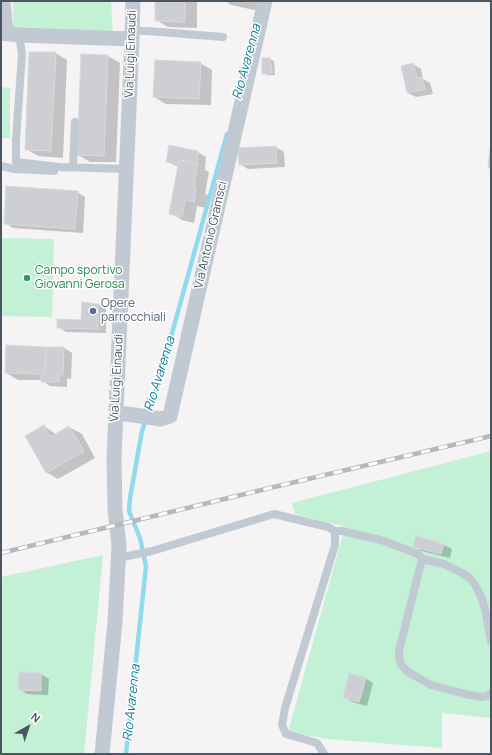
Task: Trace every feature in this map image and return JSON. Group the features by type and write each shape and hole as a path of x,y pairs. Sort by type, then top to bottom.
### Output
{"street":[{"path":"3,1 9,34 132,35"},
{"name":"Via Luigi Einaudi","path":"102,754 115,622 119,546 114,480 121,414 126,172 133,1"},
{"name":"Via Antonio Gramsci","path":"121,414 160,419 170,416 265,1"}],"lane":[{"path":"132,35 147,31 223,37"},
{"path":"9,34 22,54 16,140 16,162 126,172"},
{"path":"73,167 75,122"},
{"path":"1,166 15,169 126,172"},
{"path":"118,558 152,551 274,514 381,540 414,552 422,559 444,564 470,578 477,588 485,608 491,641"},
{"path":"324,754 317,743 286,734 282,725 288,700 335,544 335,530"},
{"path":"422,559 399,651 398,657 400,663 408,672 431,685 481,697 488,696 491,693"}],"green space":[{"path":"13,1 111,2 113,34 13,30"},
{"path":"1,87 10,88 10,138 1,138"},
{"name":"Campo sportivo Giovanni Gerosa","path":"1,238 54,239 52,317 1,316"},
{"path":"491,451 491,718 442,713 442,748 327,739 288,732 345,527 295,514 292,503"},
{"path":"103,555 84,754 1,754 1,577"}],"building":[{"path":"155,1 185,1 185,22 155,21"},
{"path":"29,52 56,52 51,151 25,150"},
{"path":"81,54 108,55 104,156 77,155"},
{"path":"262,58 270,58 272,73 262,74"},
{"path":"155,60 201,62 199,99 153,97"},
{"path":"413,63 417,78 422,77 425,89 407,93 401,66"},
{"path":"169,145 198,151 198,164 179,160 178,164 166,162"},
{"path":"276,146 277,163 239,165 238,148"},
{"path":"490,148 491,168 488,168"},
{"path":"179,160 198,164 194,187 196,187 194,202 185,200 182,217 169,214"},
{"path":"6,186 78,191 75,229 4,224"},
{"path":"82,302 98,304 98,329 57,328 57,319 81,320"},
{"path":"6,345 46,347 45,374 5,373"},
{"path":"46,347 64,347 63,375 59,374 59,382 41,382 41,375 45,374"},
{"path":"44,425 50,437 69,426 84,451 46,473 25,436"},
{"path":"416,536 444,544 441,554 413,547"},
{"path":"19,672 41,673 41,691 18,690"},
{"path":"349,673 366,678 359,702 343,698"}],"waterway":[{"name":"Rio Avarenna","path":"126,754 146,566 140,538 129,511 130,498 142,431 158,384 227,134"}],"railway":[{"path":"1,553 491,436"}],"place":[{"name":"Campo sportivo Giovanni Gerosa","path":"27,278"},
{"name":"Opere parrocchiali","path":"93,311"}]}
